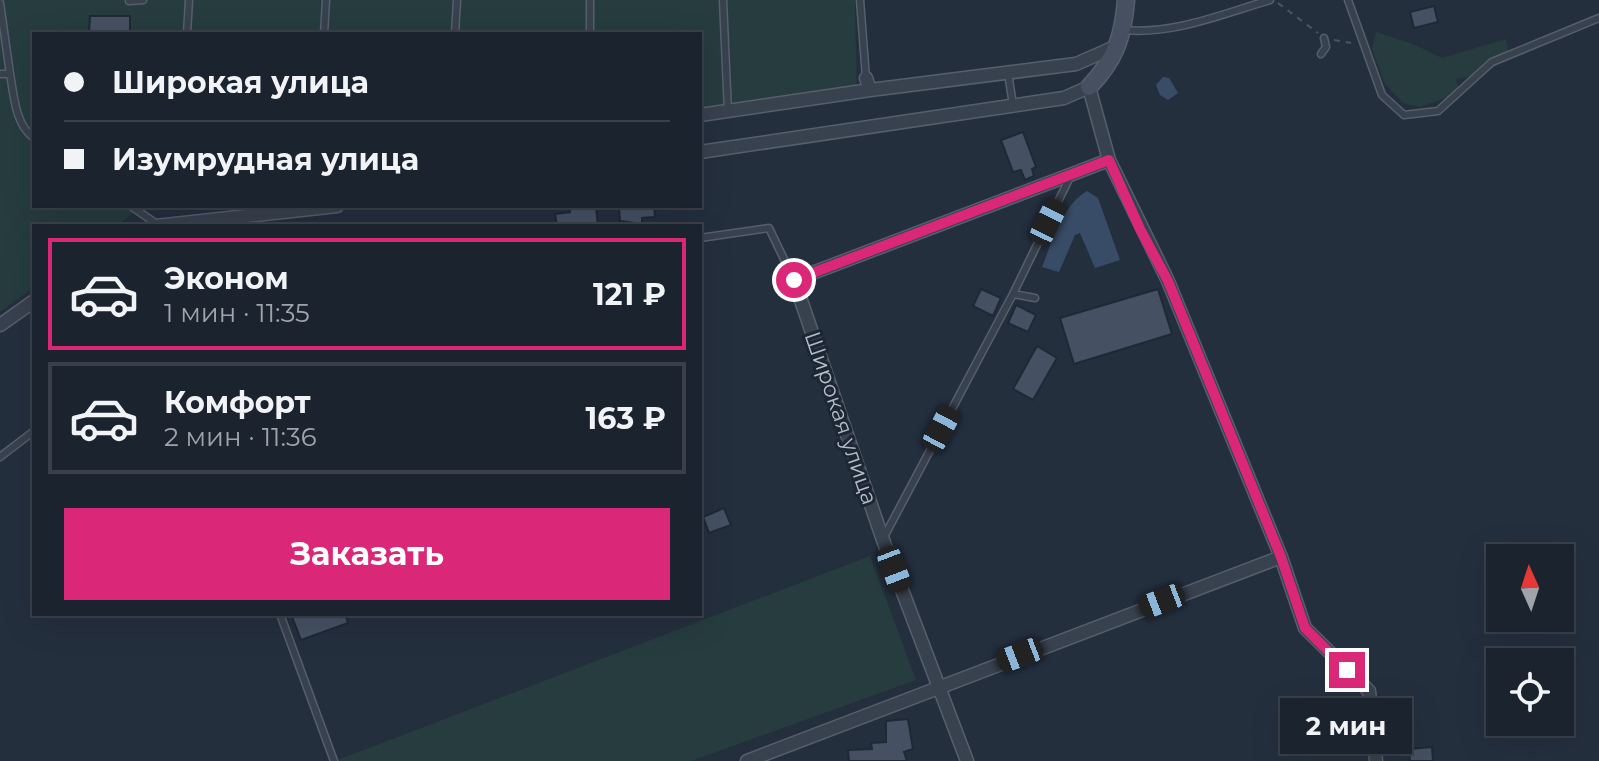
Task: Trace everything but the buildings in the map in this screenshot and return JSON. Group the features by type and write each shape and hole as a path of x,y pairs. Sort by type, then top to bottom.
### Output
{"street":[{"path":"702,152 1064,98 1089,87 1107,69 1120,38 1126,0"},
{"path":"702,115 868,84 1008,73 1076,64 1120,38"},
{"path":"1089,87 1109,160 1168,281 1281,557 1305,628 1369,691 1376,761"},
{"path":"794,280 1109,160"},
{"path":"175,224 319,208"},
{"name":"Широкая улица","path":"794,280 883,540 967,761"},
{"path":"0,325 32,302"},
{"path":"747,761 771,757 939,687 1281,557"}],"lane":[{"path":"129,1 143,0"},
{"path":"187,32 189,0"},
{"path":"324,32 326,0"},
{"path":"455,32 457,0"},
{"path":"590,0 590,32"},
{"path":"723,0 728,112"},
{"path":"860,0 868,84"},
{"path":"1120,38 1173,28 1272,0"},
{"path":"1348,0 1382,95 1404,115 1438,111 1492,62 1599,18"},
{"path":"0,3 17,111 32,137"},
{"path":"1321,54 1326,47 1324,38"},
{"path":"1008,73 1014,106"},
{"path":"0,74 10,74"},
{"path":"883,540 1013,294 1072,174"},
{"path":"134,208 154,224"},
{"path":"702,238 769,228 794,280"},
{"path":"1013,294 1035,298"},
{"path":"0,457 32,433"},
{"path":"281,616 334,761"}],"path":[{"path":"1272,0 1324,38 1363,46"}],"green space":[{"path":"0,0 855,0 857,98 702,121 702,32 32,32 32,208 140,208 119,224 32,224 32,288 0,312"},
{"path":"1376,32 1442,58 1506,39 1509,54 1486,72 1456,79 1460,93 1420,107 1403,103 1385,84 1372,49"},
{"path":"870,556 916,680 691,761 335,761"}],"water":[{"path":"1163,77 1169,78 1178,93 1168,100 1160,95 1156,85"},
{"path":"1087,191 1098,198 1120,260 1095,268 1080,233 1075,235 1059,272 1042,267 1064,215"}],"route":[{"path":"794,280 1109,160 1168,281 1281,557 1305,628 1347,670"}]}
